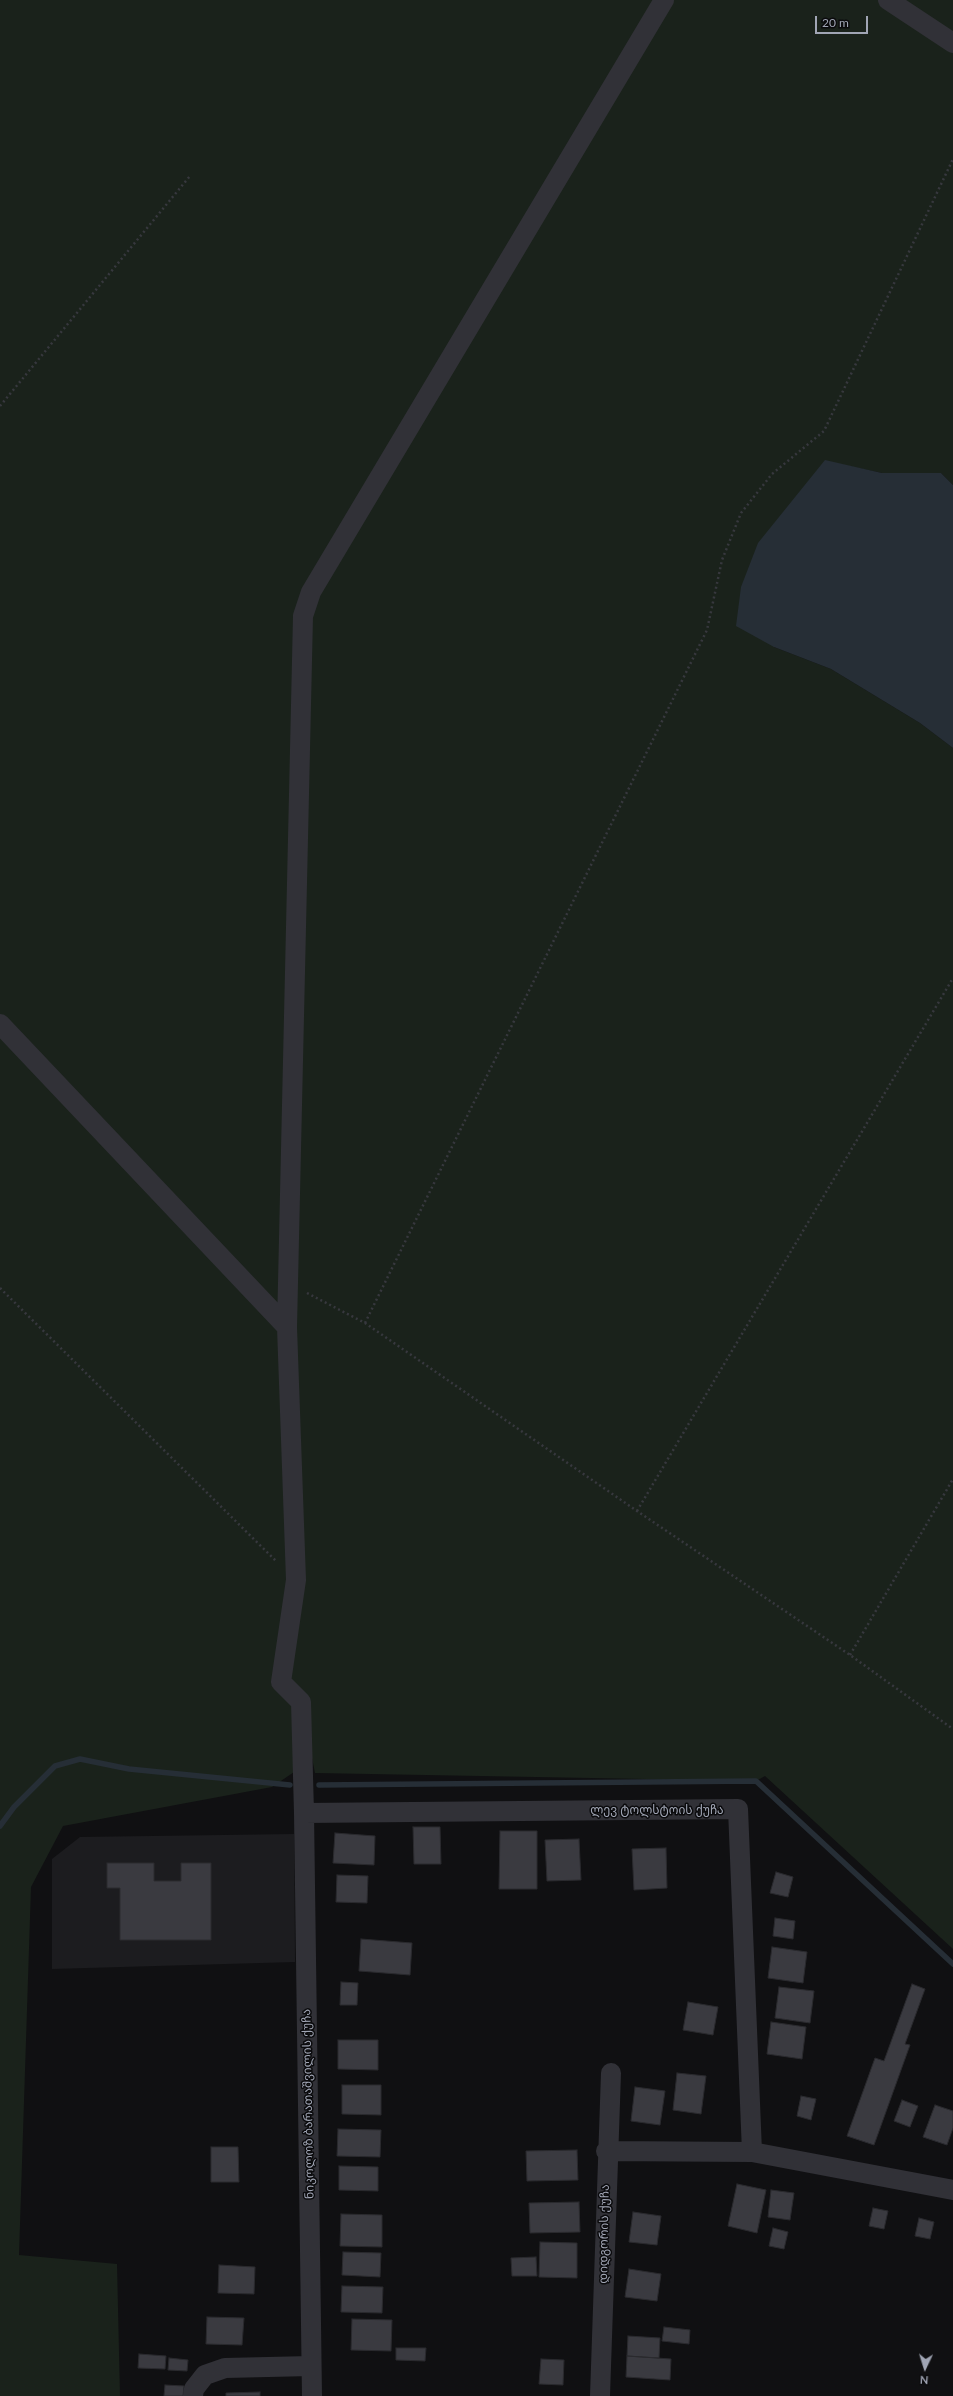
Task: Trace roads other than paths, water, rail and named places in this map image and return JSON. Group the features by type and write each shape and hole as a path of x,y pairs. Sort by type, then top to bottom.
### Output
{"street":[{"path":"287,1327 290,1285 294,995 303,616 311,592 664,0"},
{"path":"888,0 953,43"},
{"path":"0,1024 287,1327"},
{"name":"ნიკოლოზ ბარათაშვილის ქუჩა","path":"287,1327 296,1580 281,1682 301,1702 304,1813 312,2396"},
{"name":"ლევ ტოლსტოის ქუჩა","path":"304,1813 738,1809 752,2152"},
{"name":"დიდგორის ქუჩა","path":"600,2396 606,2152 610,2073"},
{"path":"606,2152 752,2152 953,2190"},
{"path":"193,2396 194,2389 205,2375 225,2368 311,2366"}],"waterway":[{"path":"0,1826 14,1807 55,1766 80,1759 129,1769 290,1785"},
{"path":"319,1785 756,1781 953,1964"}]}
